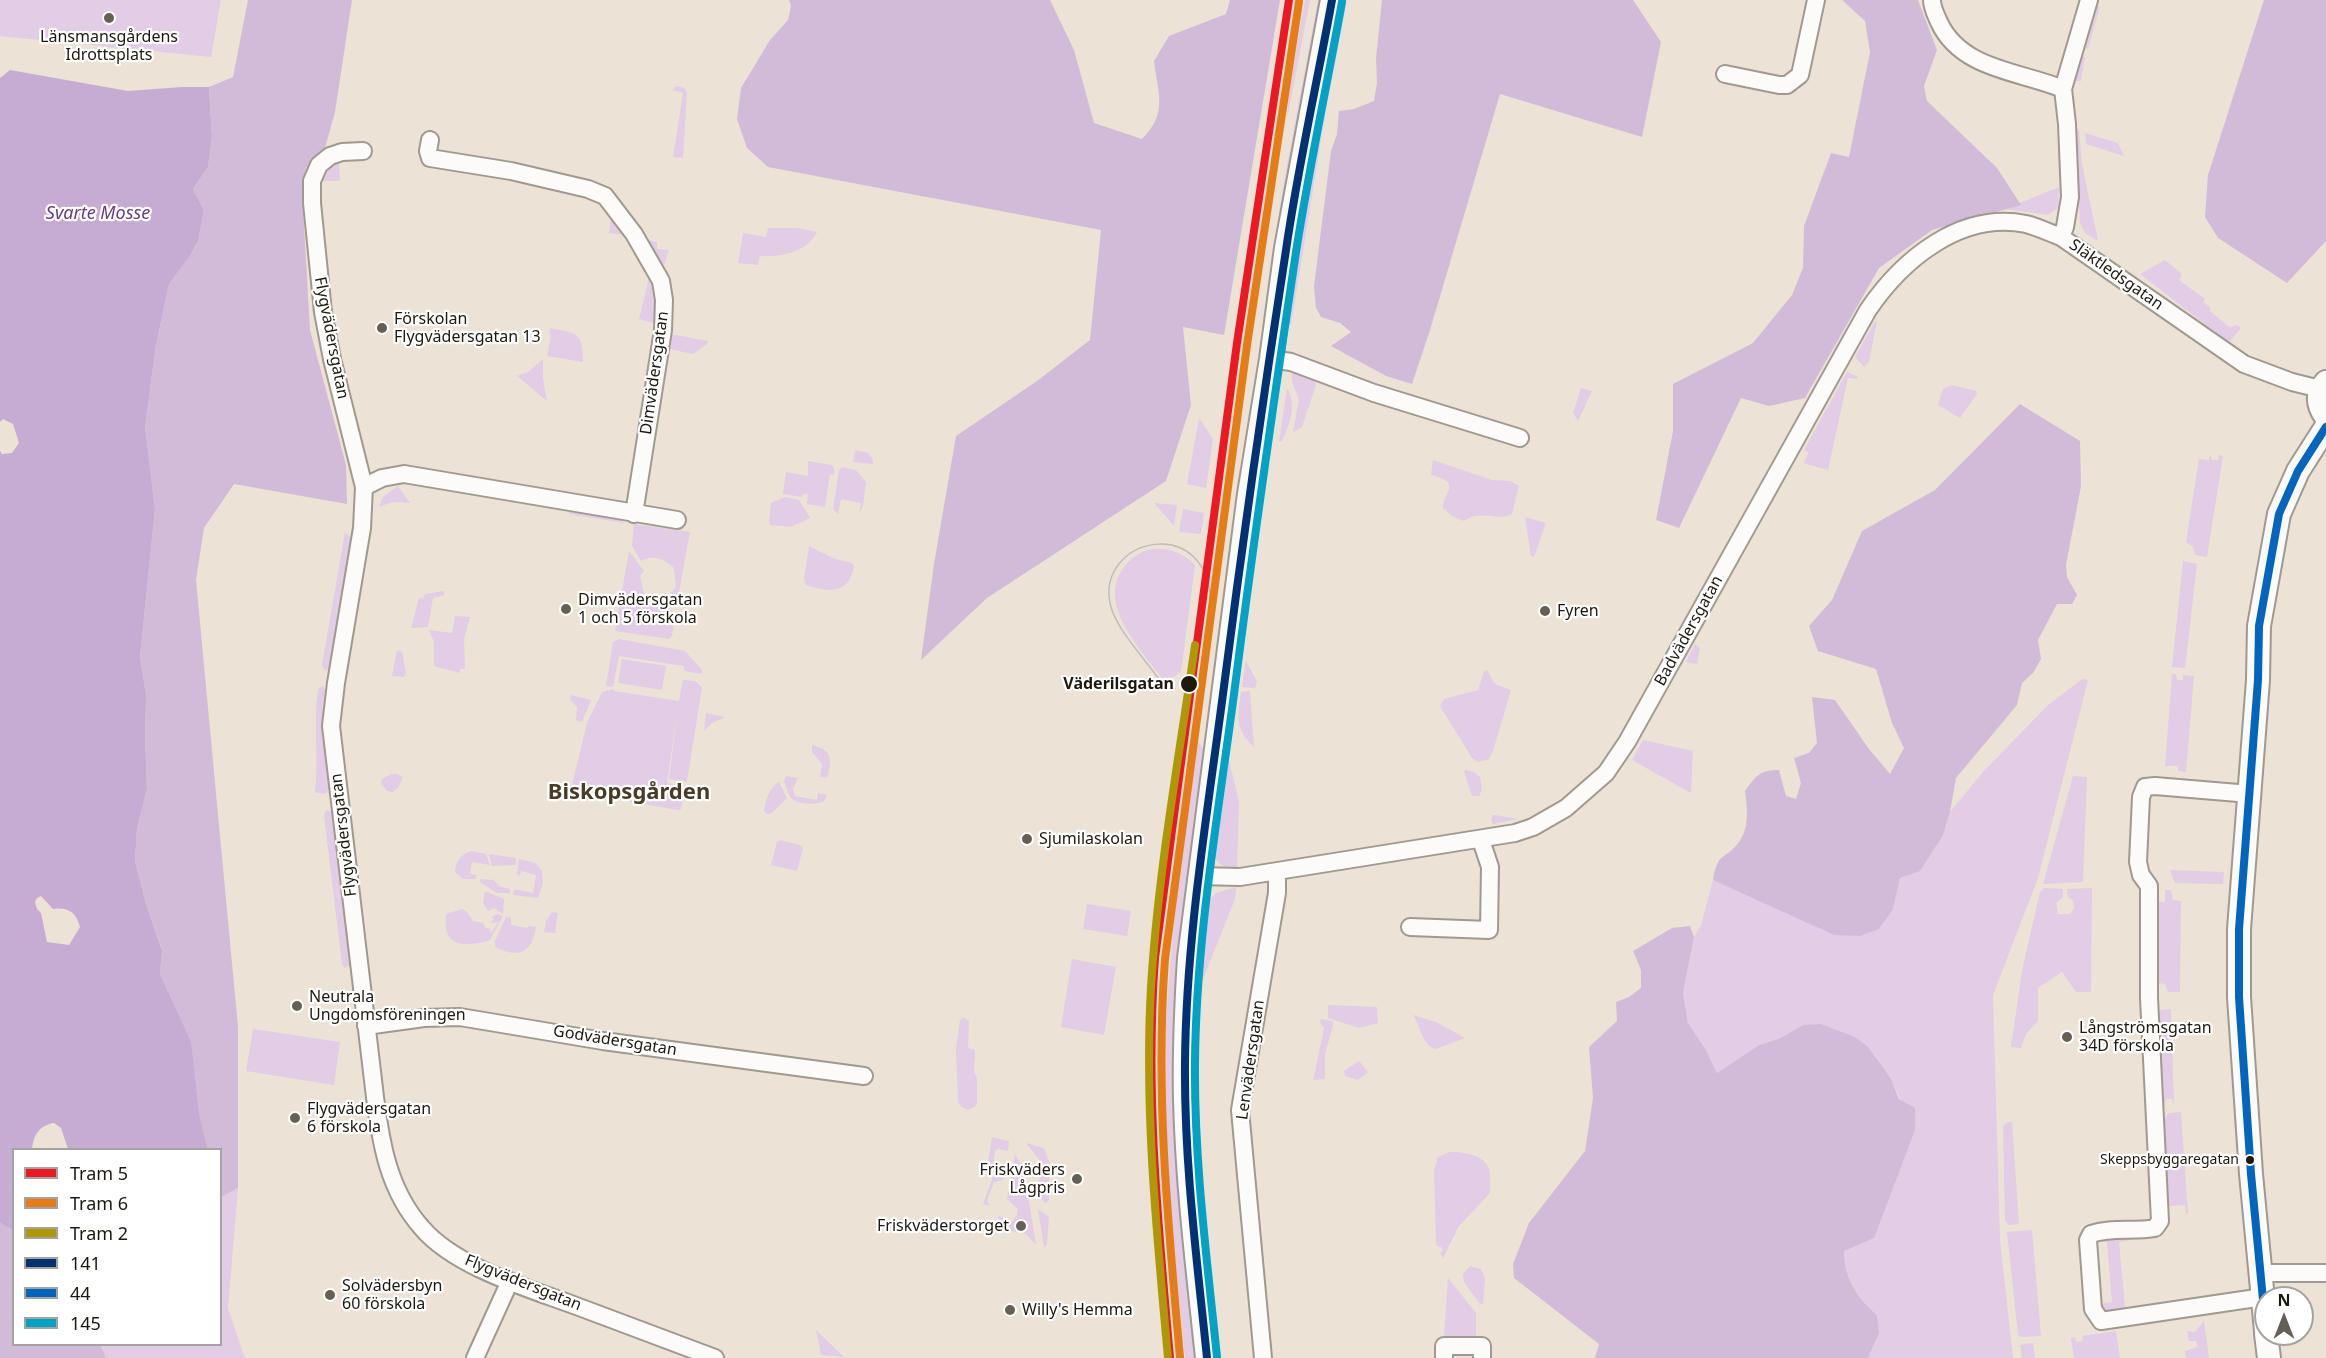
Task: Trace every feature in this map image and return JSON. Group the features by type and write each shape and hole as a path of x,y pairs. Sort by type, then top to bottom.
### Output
{"street":[{"path":"1207,1358 1189,1174 1185,1100 1185,1027 1189,958 1249,494 1286,249 1332,0"},
{"path":"1725,74 1779,85 1787,85 1800,75 1816,0"},
{"path":"1932,0 1945,33 1967,56 1995,68 2063,89"},
{"name":"Släktledsgatan","path":"2089,0 2063,89 2070,197 2061,237 2244,364 2292,382 2323,385"},
{"name":"Dimvädersgatan","path":"430,140 428,151 430,158 511,171 588,189 605,196 634,234 661,281 664,291 663,330 634,514"},
{"name":"Flygvädersgatan","path":"363,151 342,152 330,156 319,165 312,181 312,203 323,312 332,359 364,487 362,528 331,726 366,1026 385,1159 396,1189 422,1228 439,1245 461,1259 510,1281 713,1358"},
{"name":"Badvädersgatan","path":"1198,876 1240,877 1481,840 1533,827 1566,808 1606,773 1628,742 1868,310 1894,276 1932,245 1973,226 2001,223 2025,224 2061,237"},
{"path":"1271,359 1291,362 1374,393 1520,438"},
{"path":"2323,385 2319,403 2326,417"},
{"path":"2262,1286 2239,997 2239,929 2258,680 2259,626 2274,532 2284,497 2326,427"},
{"path":"364,487 382,478 404,474 677,520"},
{"path":"2250,794 2155,786 2145,787 2141,797 2138,862 2140,875 2149,886 2150,898 2149,998 2160,1221 2155,1228 2142,1231 2099,1232 2091,1234 2088,1240 2093,1309 2101,1321 2254,1298"},
{"path":"1410,927 1489,930 1490,867 1481,840"},
{"name":"Lenvädersgatan","path":"1263,1358 1240,1110 1276,893 1277,871"},
{"name":"Godvädersgatan","path":"366,1026 424,1018 460,1017 603,1041 864,1076"},
{"path":"2260,1274 2326,1273"},
{"path":"475,1358 510,1281"},
{"path":"1444,1358 1444,1346 1482,1346 1482,1358"}],"shaded area":[{"name":"Länsmansgårdens Idrottsplats","path":"0,0 221,0 211,57 0,36"},
{"path":"248,0 352,0 335,112 325,148 306,168 302,190 310,330 346,465 347,504 234,484 204,528 196,580 238,1027 238,1188 222,1196 222,1148 206,1148 160,975 162,949 146,904 135,861 137,828 147,789 146,695 140,657 155,509 145,427 156,345 169,284 198,241 204,210 193,189 208,167 212,137 209,87 233,77"},
{"path":"789,0 1050,0 1074,50 1094,123 1142,139 1150,130 1158,112 1159,93 1154,61 1169,36 1226,14 1230,0 1280,0 1224,335 1183,327 1191,405 1166,481 987,598 921,660 934,564 956,436 1037,381 1090,340 1101,230 768,167 747,148 737,119 741,88 770,40 788,20 791,6"},
{"path":"1305,0 1310,0 1287,119 1289,89"},
{"path":"1318,0 1321,0 1281,214 1279,212 1283,187"},
{"path":"1339,0 1347,0 1325,116 1291,325 1285,325"},
{"path":"1382,0 1633,0 1661,42 1642,137 1500,94 1412,384 1386,376 1331,346 1351,332 1340,323 1321,317 1316,308 1314,286 1331,151 1337,134 1339,111 1354,109 1374,101"},
{"path":"1842,0 1918,0 1937,50 1924,86 1927,101 1997,168 2021,205 1932,230 1879,268 1805,398 1769,406 1741,398 1679,528 1656,520 1673,431 1673,384 1753,343 1792,295 1803,268 1804,226 1831,153 1849,157 1870,52 1865,21"},
{"path":"2264,0 2326,0 2326,241 2287,283 2218,238 2205,217 2208,175"},
{"path":"2094,6 2100,7 2088,49 2082,48"},
{"path":"2079,57 2085,57 2081,81 2075,81"},
{"path":"677,86 684,88 687,93 683,158 673,157 683,93 672,90"},
{"path":"2074,130 2079,130 2082,164 2098,241 2085,233 2080,223"},
{"path":"2085,133 2118,143 2124,156 2086,144"},
{"path":"339,161 340,181 321,181 328,166"},
{"path":"2059,187 2058,208 2048,215 2005,209"},
{"path":"611,216 625,235 609,233"},
{"path":"768,228 798,228 817,232 813,239 800,249 784,255 760,256 758,265 738,263 743,233 766,237"},
{"path":"648,240 657,242 657,249 669,250 664,265 660,263"},
{"path":"2165,260 2182,274 2179,280 2205,299 2203,302 2210,307 2210,311 2229,327 2237,325 2241,328 2230,341 2228,342 2140,274"},
{"path":"649,278 657,293 653,323 639,319"},
{"path":"1877,321 1869,362 1864,367 1855,357"},
{"path":"550,328 567,331 580,339 583,362 547,356"},
{"path":"671,335 708,341 693,354 669,349"},
{"path":"543,359 543,379 547,401 517,376 528,372"},
{"path":"1298,372 1314,378 1316,385 1302,427 1293,432 1299,400 1292,381 1292,373"},
{"path":"1847,372 1858,377 1857,379 1848,378 1828,470 1803,463 1809,453 1804,450"},
{"path":"1952,385 1976,391 1977,394 1960,418 1938,405 1943,389"},
{"path":"1287,388 1292,401 1290,421 1282,441 1279,442"},
{"path":"1581,388 1592,391 1578,421 1573,413"},
{"path":"2020,404 2080,441 2081,486 2066,565 2067,577 2077,595 2072,604 2057,604 2038,640 2041,659 2033,673 2022,683 2017,705 1956,778 1943,835 1920,871 1900,878 1893,909 1879,929 1860,936 1834,935 1713,880 1717,864 1739,842 1745,830 1747,817 1745,791 1755,778 1767,771 1779,770 1786,796 1796,799 1801,783 1794,758 1809,753 1817,743 1812,697 1835,700 1869,749 1890,774 1904,748 1892,723 1876,669 1818,651 1809,626 1832,600 1862,531 1935,490"},
{"path":"1199,418 1213,439 1206,488 1187,484"},
{"path":"855,450 869,453 873,464 853,462"},
{"path":"2210,454 2212,460 2218,460 2219,455 2223,456 2207,557 2195,555 2193,547 2186,542 2199,459 2209,460"},
{"path":"1433,460 1492,480 1510,481 1519,486 1512,514 1500,517 1477,516 1464,521 1452,516 1443,508 1449,484 1431,475"},
{"path":"808,461 831,465 834,468 834,475 830,474 825,507 807,504 808,494 803,494 802,497 783,494 786,472 808,476"},
{"path":"842,467 856,470 866,482 863,506 859,513 861,503 841,499 838,514 833,509 839,470"},
{"path":"398,486 410,503 392,502 379,507 383,497"},
{"path":"785,497 799,500 810,518 791,527 770,525 771,503"},
{"path":"1154,503 1177,505 1174,526"},
{"path":"570,509 619,518 624,523 569,514"},
{"path":"1183,509 1204,513 1201,534 1179,532"},
{"path":"1525,517 1546,523 1534,557 1531,556"},
{"path":"634,524 690,532 676,609 667,598 676,587 674,568 659,558 641,561 632,546"},
{"path":"345,532 351,538 330,667 325,671 322,665"},
{"path":"809,546 835,559 852,563 854,566 848,582 837,589 830,590 806,585 804,579"},
{"path":"1151,549 1175,552 1195,565 1181,672 1165,682 1126,629 1115,599 1116,584 1122,570 1135,556"},
{"path":"629,551 644,571 640,576 644,593 653,597 657,603 664,600 675,615 672,636 669,639 615,631"},
{"path":"2183,561 2197,564 2185,668 2172,667"},
{"path":"444,591 444,595 433,598 428,627 411,628 419,598 423,599 425,594"},
{"path":"455,616 470,617 464,639 465,669 460,669 460,673 434,666 434,642 429,630 452,633"},
{"path":"619,639 685,651 702,670 702,674 684,671 684,666 619,656 613,687 606,686 613,642"},
{"path":"1695,644 1700,648 1697,664 1686,662"},
{"path":"397,650 402,652 406,673 404,677 392,676"},
{"path":"622,659 666,666 662,690 618,683"},
{"path":"1246,660 1257,682 1255,688 1242,687"},
{"path":"1487,670 1495,684 1511,690 1493,751 1489,759 1478,762 1472,758 1440,706 1444,699 1478,690 1484,671"},
{"path":"2172,674 2176,674 2177,680 2183,680 2183,675 2194,676 2186,772 2178,771 2178,766 2165,766"},
{"path":"2082,679 2088,680 2038,878 1993,995 2000,1240 2013,1358 1868,1358 1879,1333 1877,1315 1863,1302 1853,1287 1846,1270 1844,1251 1902,1160 1915,1130 1891,1079 1803,1025 1781,1038 1759,1045 1717,1073 1706,1050 1688,1023 1683,993 1694,937 1701,925 1713,880 1793,914 1824,931 1893,909 1900,878 1943,835 1950,812 1983,772 2047,706"},
{"path":"683,680 695,681 702,687 687,782 669,779 678,709 667,783 685,786 681,809 572,792 587,723 602,692 614,689 614,691 679,701"},
{"path":"323,686 325,690 323,732 330,790 324,794 315,792 317,702 318,689"},
{"path":"1250,691 1254,747 1243,734 1239,722 1241,692"},
{"path":"571,695 591,700 582,722 576,720 577,707 570,700"},
{"path":"706,713 725,717 712,723 704,731"},
{"path":"1643,740 1693,751 1691,793 1632,760"},
{"path":"1198,741 1205,752 1193,851 1197,1358 1185,1358 1168,1173 1165,1062 1172,941"},
{"path":"812,745 824,750 829,757 830,766 827,778 820,777 822,764 812,752"},
{"path":"1226,748 1239,802 1237,869 1223,866 1213,855"},
{"path":"1465,770 1474,772 1480,777 1482,790 1479,796 1472,796"},
{"path":"391,774 403,777 398,788 393,792 387,791 381,784 382,779"},
{"path":"786,776 798,778 793,789 795,796 817,800 818,793 827,795 825,800 809,804 792,799 784,781"},
{"path":"2073,776 2087,777 2083,882 2043,884"},
{"path":"779,782 787,798 772,813 767,814 764,811 767,798"},
{"path":"326,810 333,812 351,960 350,965 345,968 342,964 324,815"},
{"path":"1493,815 1518,819 1493,824 1491,820"},
{"path":"780,840 800,845 803,848 797,871 771,865 777,842"},
{"path":"471,851 486,854 490,865 472,862 470,874 477,875 475,879 463,879 455,872 456,865 464,854"},
{"path":"489,854 516,858 516,865 492,866"},
{"path":"519,859 535,863 542,871 543,883 538,898 513,895 514,889 533,893 536,875 521,871 520,876 517,874"},
{"path":"2170,870 2224,872 2223,884 2175,883"},
{"path":"480,879 494,880 499,886 510,889 510,893 497,893 480,882"},
{"path":"1236,887 1235,899 1196,997 1199,947 1207,903 1216,893"},
{"path":"2044,888 2063,889 2063,897 2056,903 2058,914 2070,914 2074,908 2073,900 2068,897 2067,889 2092,888 2091,992 2076,992 2062,972 2038,988 2038,1021 2026,1034 2021,1048 2011,1047 2022,971 2040,892"},
{"path":"2165,890 2171,890 2173,900 2181,901 2180,992 2168,992 2165,984 2158,983 2158,902 2165,902"},
{"path":"485,891 504,899 503,914 494,908 488,911 483,903"},
{"path":"1087,904 1131,911 1127,936 1083,929"},
{"path":"462,909 473,921 483,923 486,928 490,929 491,934 498,922 490,923 494,919 491,917 497,914 503,916 490,940 464,944 451,939 446,925 446,914"},
{"path":"552,912 558,913 555,933 544,932 546,921"},
{"path":"506,917 511,918 511,925 536,927 531,943 523,951 511,953 495,947 495,941"},
{"path":"1690,926 1694,937 1683,993 1688,1023 1706,1050 1717,1073 1759,1045 1781,1038 1803,1025 1821,1024 1855,1037 1868,1047 1891,1079 1899,1099 1915,1108 1915,1130 1874,1238 1844,1251 1846,1270 1853,1287 1863,1302 1877,1315 1879,1333 1868,1358 1595,1358 1599,1344 1514,1278 1513,1264 1529,1223 1585,1151 1593,1098 1589,1047 1617,1021 1616,1002 1629,997 1641,988 1641,970 1633,951 1672,928"},
{"path":"1072,959 1116,967 1104,1035 1061,1027"},
{"path":"1328,1005 1377,1007 1378,1023 1359,1028 1328,1018"},
{"path":"2171,1009 2174,1105 2172,1099 2166,1099 2163,1105 2159,1010"},
{"path":"1413,1015 1436,1022 1465,1038 1435,1049 1424,1039"},
{"path":"963,1017 969,1021 968,1048 975,1050 977,1104 970,1109 965,1109 958,1102 956,1049 960,1020"},
{"path":"1320,1019 1333,1021 1333,1026 1325,1054 1325,1079 1313,1080 1324,1027"},
{"path":"253,1029 340,1042 334,1085 246,1071"},
{"path":"1359,1061 1368,1072 1358,1080 1345,1076 1344,1071"},
{"path":"2181,1112 2188,1214 2186,1214 2185,1205 2169,1206 2164,1119 2169,1113"},
{"path":"2007,1122 2012,1122 2019,1224 2009,1225 2005,1221 2003,1126"},
{"path":"992,1137 1009,1141 1008,1151 998,1149 995,1151 993,1168 988,1162"},
{"path":"1026,1143 1044,1148 1052,1169 1049,1176 1049,1200 1046,1203 1035,1194 1034,1188 1046,1168"},
{"path":"1450,1152 1478,1157 1486,1164 1490,1174 1490,1193 1459,1226 1443,1258 1440,1253 1443,1250 1436,1243 1434,1171 1438,1157"},
{"path":"1015,1154 1024,1170 1036,1245 1026,1234 1010,1231 998,1221 999,1215 1010,1225 1017,1215 1018,1209 1007,1199"},
{"path":"994,1174 1004,1174 1003,1180 994,1182 987,1200 990,1206 983,1204"},
{"path":"238,1188 228,1308 244,1356 247,1358 106,1358 93,1346 222,1346 222,1196"},
{"path":"1038,1209 1049,1217 1047,1244 1044,1248"},
{"path":"0,1223 12,1229 12,1346 100,1346 106,1358 0,1358"},
{"path":"2032,1230 2041,1336 2022,1337 2018,1335 2007,1232"},
{"path":"2128,1237 2131,1240 2119,1242 2125,1307 2137,1307 2107,1313 2102,1311 2099,1304 2112,1302 2107,1242 2095,1242 2098,1238"},
{"path":"1470,1266 1481,1269 1485,1279 1483,1304 1479,1303 1464,1282 1463,1274"},
{"path":"1448,1278 1476,1313 1476,1338 1444,1338"},
{"path":"2204,1321 2209,1358 2186,1358 2185,1351 2198,1347 2196,1341 2189,1341 2187,1331 2195,1332"},
{"path":"816,1330 844,1357 821,1355"},
{"path":"2116,1331 2120,1358 2074,1358 2071,1338 2075,1337 2076,1342 2083,1341 2082,1336"},
{"path":"2033,1343 2035,1358 2022,1358 2020,1345"}],"water":[{"name":"Svarte Mosse","path":"10,70 128,91 209,87 212,137 208,167 193,189 204,210 198,241 169,284 156,345 145,427 155,509 140,657 146,695 147,789 137,828 135,861 146,904 162,950 160,975 191,1042 199,1115 207,1146 206,1148 68,1148 61,1128 54,1123 45,1126 36,1135 32,1148 12,1148 12,1229 0,1223 0,451 2,454 12,453 19,443 13,424 3,419 0,422 0,78","holes":["41,896 53,909 63,909 74,914 80,927 69,945 47,942 41,913 35,902"]}],"tram line":[{"name":"5","path":"1170,1358 1157,1208 1152,1108 1151,1058 1155,958 1237,343 1289,0"},
{"name":"6","path":"1180,1357 1167,1208 1162,1109 1161,1059 1165,959 1247,345 1299,2"},
{"path":"1159,679 1125,635 1114,616 1111,607 1110,583 1119,564 1135,551 1155,544 1175,546 1194,557 1206,578 1211,610"},
{"name":"2","path":"1168,1358 1150,1126 1149,1033 1154,944 1164,858 1195,645"}],"transit line":[{"name":"141","path":"1207,1358 1192,1211 1185,1100 1186,1017 1193,924 1269,361 1296,188 1332,0"},
{"name":"145","path":"1217,1357 1202,1210 1195,1100 1199,970 1256,528 1296,252 1342,2"},
{"name":"44","path":"2262,1286 2251,1174 2239,997 2239,929 2258,680 2259,626 2279,514 2298,471 2326,427"}],"place":[{"name":"Länsmansgårdens Idrottsplats","path":"109,18"},
{"name":"Förskolan Flygvädersgatan 13","path":"382,328"},
{"name":"Dimvädersgatan 1 och 5 förskola","path":"566,609"},
{"name":"Fyren","path":"1545,611"},
{"name":"Väderilsgatan","path":"1189,684"},
{"name":"Sjumilaskolan","path":"1027,839"},
{"name":"Neutrala Ungdomsföreningen","path":"297,1006"},
{"name":"Långströmsgatan 34D förskola","path":"2067,1037"},
{"name":"Flygvädersgatan 6 förskola","path":"295,1118"},
{"name":"Skeppsbyggaregatan","path":"2250,1160"},
{"name":"Friskväders Lågpris","path":"1077,1179"},
{"name":"Friskväderstorget","path":"1021,1226"},
{"name":"Solvädersbyn 60 förskola","path":"330,1295"},
{"name":"Willy's Hemma","path":"1010,1310"}],"district":[{"name":"Biskopsgården","path":"629,793"}]}
